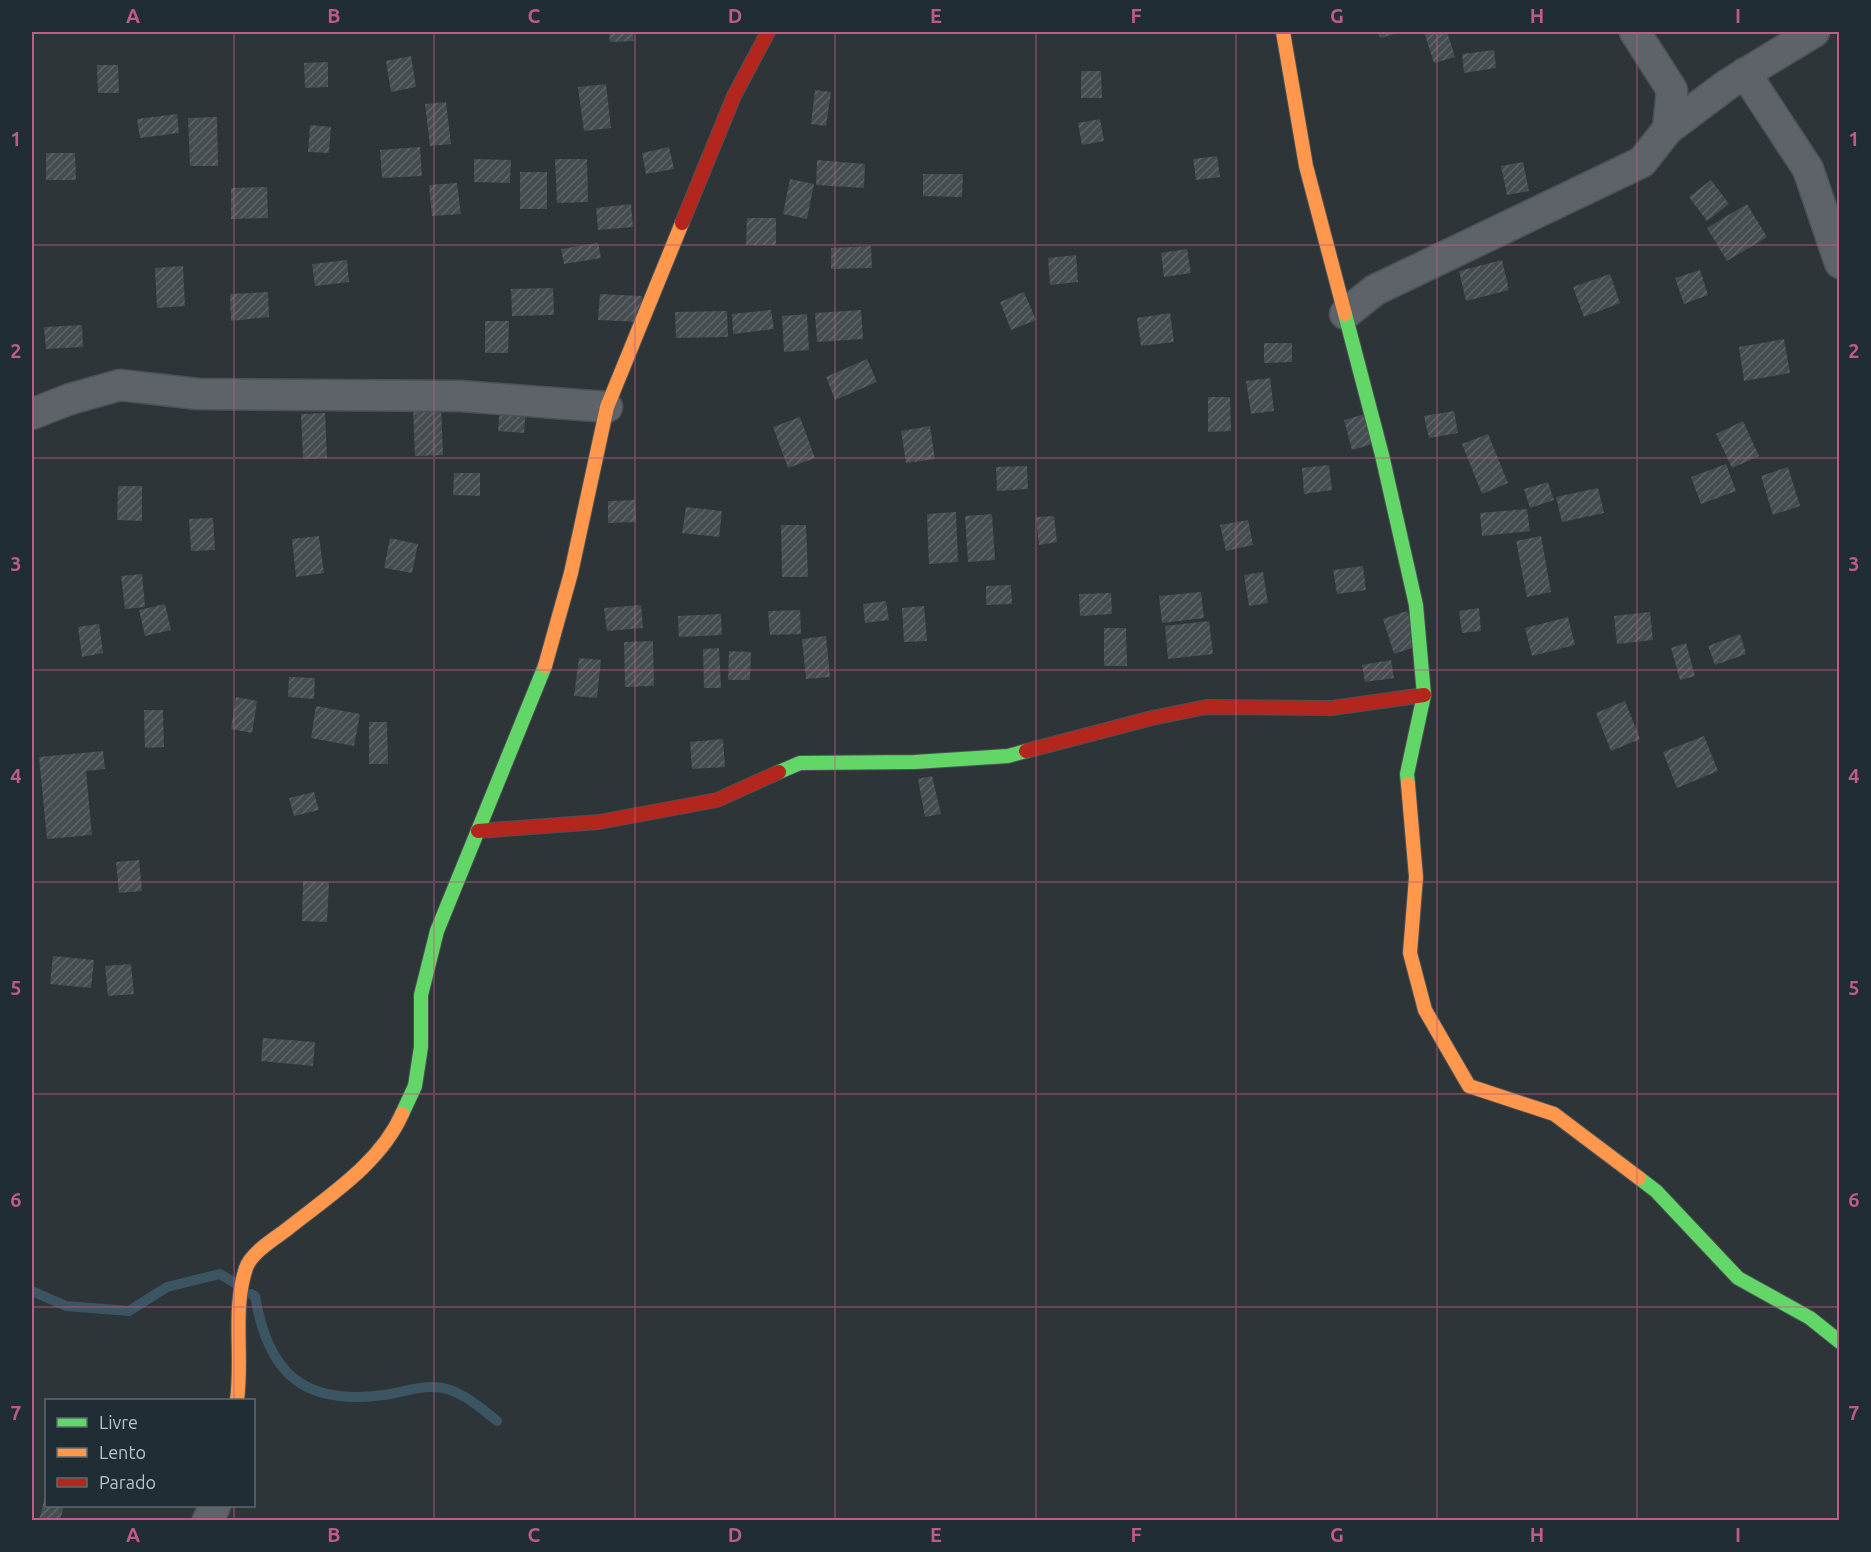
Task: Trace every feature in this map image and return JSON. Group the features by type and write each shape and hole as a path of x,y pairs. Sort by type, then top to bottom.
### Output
{"street":[{"path":"237,1399 240,1377 239,1305 248,1265 267,1245 363,1168 398,1126 415,1086 421,1047 421,995 437,931 547,662 571,573 607,407 734,96 768,32"},
{"path":"1283,32 1306,166 1382,455 1416,605 1424,695 1407,774 1416,877 1410,953 1425,1010 1470,1086 1554,1114 1656,1191 1738,1278 1810,1318 1839,1342"},
{"path":"1635,32 1672,90 1668,129"},
{"path":"1345,314 1375,290 1642,162 1668,129 1745,73 1814,32"},
{"path":"1745,73 1808,169 1839,263"},
{"path":"32,414 70,399 120,385 198,394 461,396 607,407"},
{"path":"478,831 599,822 717,800 800,763 915,762 1008,756 1152,718 1206,707 1332,708 1424,695"},
{"path":"208,1521 215,1507"}],"building":[{"path":"609,32 633,32 634,41 610,42"},
{"path":"1378,32 1402,32 1380,38"},
{"path":"1424,32 1447,32 1455,57 1434,63"},
{"path":"1494,50 1496,68 1464,73 1462,54"},
{"path":"411,56 416,87 391,92 386,61"},
{"path":"328,62 328,87 305,88 304,63"},
{"path":"97,65 118,65 119,93 98,93"},
{"path":"1081,71 1101,71 1102,98 1081,98"},
{"path":"606,84 611,128 584,131 578,87"},
{"path":"815,90 831,92 826,126 811,124"},
{"path":"446,102 451,144 430,146 425,104"},
{"path":"177,114 179,133 140,138 137,119"},
{"path":"217,117 218,166 190,166 188,118"},
{"path":"1100,119 1104,141 1082,145 1078,123"},
{"path":"310,125 331,127 329,153 308,152"},
{"path":"420,147 422,176 382,178 380,150"},
{"path":"669,147 674,169 646,174 642,153"},
{"path":"46,153 75,153 76,180 46,180"},
{"path":"1217,156 1220,177 1196,180 1193,159"},
{"path":"474,159 511,160 510,183 474,182"},
{"path":"555,159 587,159 588,202 557,203"},
{"path":"817,160 865,164 864,188 816,185"},
{"path":"1523,162 1529,191 1507,195 1501,166"},
{"path":"520,172 547,172 547,209 520,209"},
{"path":"923,174 963,174 962,197 923,196"},
{"path":"790,179 814,184 807,219 783,214"},
{"path":"1711,180 1729,204 1707,221 1689,197"},
{"path":"457,183 461,214 432,216 429,185"},
{"path":"267,187 268,218 231,219 231,188"},
{"path":"631,204 633,227 598,230 596,208"},
{"path":"1747,204 1767,237 1727,261 1707,228"},
{"path":"747,218 776,218 776,245 746,245"},
{"path":"598,243 601,258 564,264 561,249"},
{"path":"871,246 872,268 831,269 831,248"},
{"path":"1187,249 1191,273 1164,277 1161,253"},
{"path":"1076,255 1078,282 1050,285 1048,258"},
{"path":"347,260 349,282 315,286 312,264"},
{"path":"1502,260 1509,290 1466,301 1459,271"},
{"path":"183,266 185,306 157,308 155,268"},
{"path":"1700,270 1708,295 1684,304 1675,278"},
{"path":"1610,274 1620,303 1584,317 1573,287"},
{"path":"553,288 554,315 512,316 511,289"},
{"path":"268,292 269,317 231,321 230,294"},
{"path":"1024,292 1036,320 1011,330 1000,302"},
{"path":"600,294 642,296 641,322 598,320"},
{"path":"771,310 774,329 733,334 732,314"},
{"path":"861,310 863,339 817,342 815,313"},
{"path":"727,311 728,337 676,338 675,312"},
{"path":"1170,313 1174,342 1141,346 1137,318"},
{"path":"807,314 809,350 784,352 782,316"},
{"path":"485,321 509,321 508,353 485,353"},
{"path":"82,325 83,347 46,349 44,327"},
{"path":"1784,339 1790,373 1744,381 1739,347"},
{"path":"1264,343 1292,343 1292,362 1264,363"},
{"path":"867,359 877,382 835,400 826,377"},
{"path":"1270,378 1274,411 1251,414 1246,381"},
{"path":"1208,397 1230,397 1231,431 1208,432"},
{"path":"441,407 443,455 415,456 413,408"},
{"path":"500,408 526,410 524,433 498,431"},
{"path":"1454,411 1458,433 1429,438 1424,416"},
{"path":"325,413 327,458 303,459 301,414"},
{"path":"1365,414 1373,444 1352,450 1344,420"},
{"path":"800,417 815,458 788,468 773,427"},
{"path":"1743,421 1759,456 1732,468 1716,434"},
{"path":"930,426 935,459 906,463 901,431"},
{"path":"1488,434 1508,483 1482,494 1462,444"},
{"path":"1726,464 1736,491 1701,504 1691,477"},
{"path":"1329,465 1332,490 1304,494 1302,468"},
{"path":"1027,466 1028,489 997,491 996,467"},
{"path":"1788,467 1800,506 1773,515 1761,476"},
{"path":"454,473 480,473 480,496 453,495"},
{"path":"1548,482 1554,500 1530,508 1524,489"},
{"path":"118,486 142,486 142,521 117,520"},
{"path":"1598,488 1604,513 1562,522 1556,497"},
{"path":"635,500 636,522 608,523 608,501"},
{"path":"686,507 722,511 719,537 682,533"},
{"path":"1527,509 1530,531 1482,536 1480,513"},
{"path":"956,512 958,562 929,564 927,514"},
{"path":"992,514 995,560 968,562 965,516"},
{"path":"1054,516 1057,542 1039,545 1036,517"},
{"path":"213,518 215,550 191,551 189,519"},
{"path":"1248,520 1253,545 1226,551 1220,525"},
{"path":"781,525 806,525 808,577 782,577"},
{"path":"319,536 324,573 296,577 292,539"},
{"path":"1541,536 1551,592 1527,597 1516,541"},
{"path":"390,538 418,544 412,573 384,568"},
{"path":"1363,566 1366,590 1337,594 1333,570"},
{"path":"1263,572 1268,603 1249,606 1244,575"},
{"path":"142,574 145,607 125,609 121,576"},
{"path":"1011,585 1012,604 986,605 986,586"},
{"path":"1201,592 1204,618 1162,623 1159,596"},
{"path":"1111,593 1112,614 1080,616 1079,594"},
{"path":"886,601 889,620 865,623 863,604"},
{"path":"165,604 171,630 145,636 139,610"},
{"path":"641,605 643,628 607,631 604,608"},
{"path":"924,606 927,641 904,642 902,608"},
{"path":"1479,608 1481,631 1462,633 1459,611"},
{"path":"800,610 801,634 770,635 768,611"},
{"path":"1407,611 1418,646 1394,654 1383,619"},
{"path":"1650,612 1653,640 1617,644 1614,616"},
{"path":"721,614 722,635 679,637 678,616"},
{"path":"1568,617 1575,645 1532,656 1525,628"},
{"path":"1209,621 1213,654 1168,659 1165,626"},
{"path":"99,624 103,653 82,657 78,627"},
{"path":"1104,628 1126,628 1127,666 1104,666"},
{"path":"1740,634 1746,654 1715,665 1708,646"},
{"path":"826,636 830,677 806,679 802,639"},
{"path":"653,641 654,686 625,687 624,642"},
{"path":"1686,643 1695,676 1680,680 1671,648"},
{"path":"719,648 721,688 704,688 703,649"},
{"path":"729,651 751,652 750,680 728,680"},
{"path":"579,658 601,660 597,698 574,696"},
{"path":"1391,660 1394,678 1365,682 1362,665"},
{"path":"289,677 315,678 314,699 288,697"},
{"path":"236,697 257,701 252,733 231,729"},
{"path":"1625,701 1640,739 1611,751 1596,713"},
{"path":"316,706 360,714 354,746 311,738"},
{"path":"144,710 163,710 164,747 145,748"},
{"path":"369,722 387,722 388,764 369,764"},
{"path":"1704,736 1718,771 1677,788 1663,752"},
{"path":"723,739 725,767 692,769 690,742"},
{"path":"103,751 105,769 86,771 92,835 47,839 39,757"},
{"path":"932,776 941,814 925,817 918,779"},
{"path":"314,792 319,810 294,816 289,798"},
{"path":"139,860 142,891 119,893 116,862"},
{"path":"303,881 329,882 327,922 302,921"},
{"path":"53,956 94,960 91,988 50,984"},
{"path":"131,964 134,994 108,996 105,966"},
{"path":"263,1038 315,1042 313,1066 261,1061"},
{"path":"45,1497 45,1507 64,1507 60,1520 39,1520"}],"waterway":[{"path":"32,1291 66,1306 129,1311 167,1287 220,1274 238,1285"},
{"path":"251,1294 255,1296 269,1346 280,1364 294,1378 311,1389 332,1395 356,1397 384,1395 421,1388 443,1388 460,1394 497,1421"}],"traffic: fast":[{"path":"1345,314 1382,455 1416,605 1424,695 1407,774 1408,784"},
{"path":"402,1114 415,1086 421,1047 421,995 437,931 545,666"},
{"path":"779,772 800,763 915,762 1008,756 1026,751"},
{"path":"1639,1178 1656,1191 1738,1278 1810,1318 1840,1342"}],"traffic: slow":[{"path":"1283,32 1306,166 1345,314"},
{"path":"545,666 571,573 607,407 682,223"},
{"path":"1408,784 1416,877 1410,953 1425,1010 1469,1086 1554,1114 1639,1178"},
{"path":"237,1399 240,1300 249,1262 263,1247 335,1192 366,1164 380,1149 402,1114"}],"traffic: jam":[{"path":"682,223 734,96 768,32"},
{"path":"1026,751 1152,718 1206,707 1332,708 1424,695"},
{"path":"478,831 599,822 717,800 779,772"}]}
